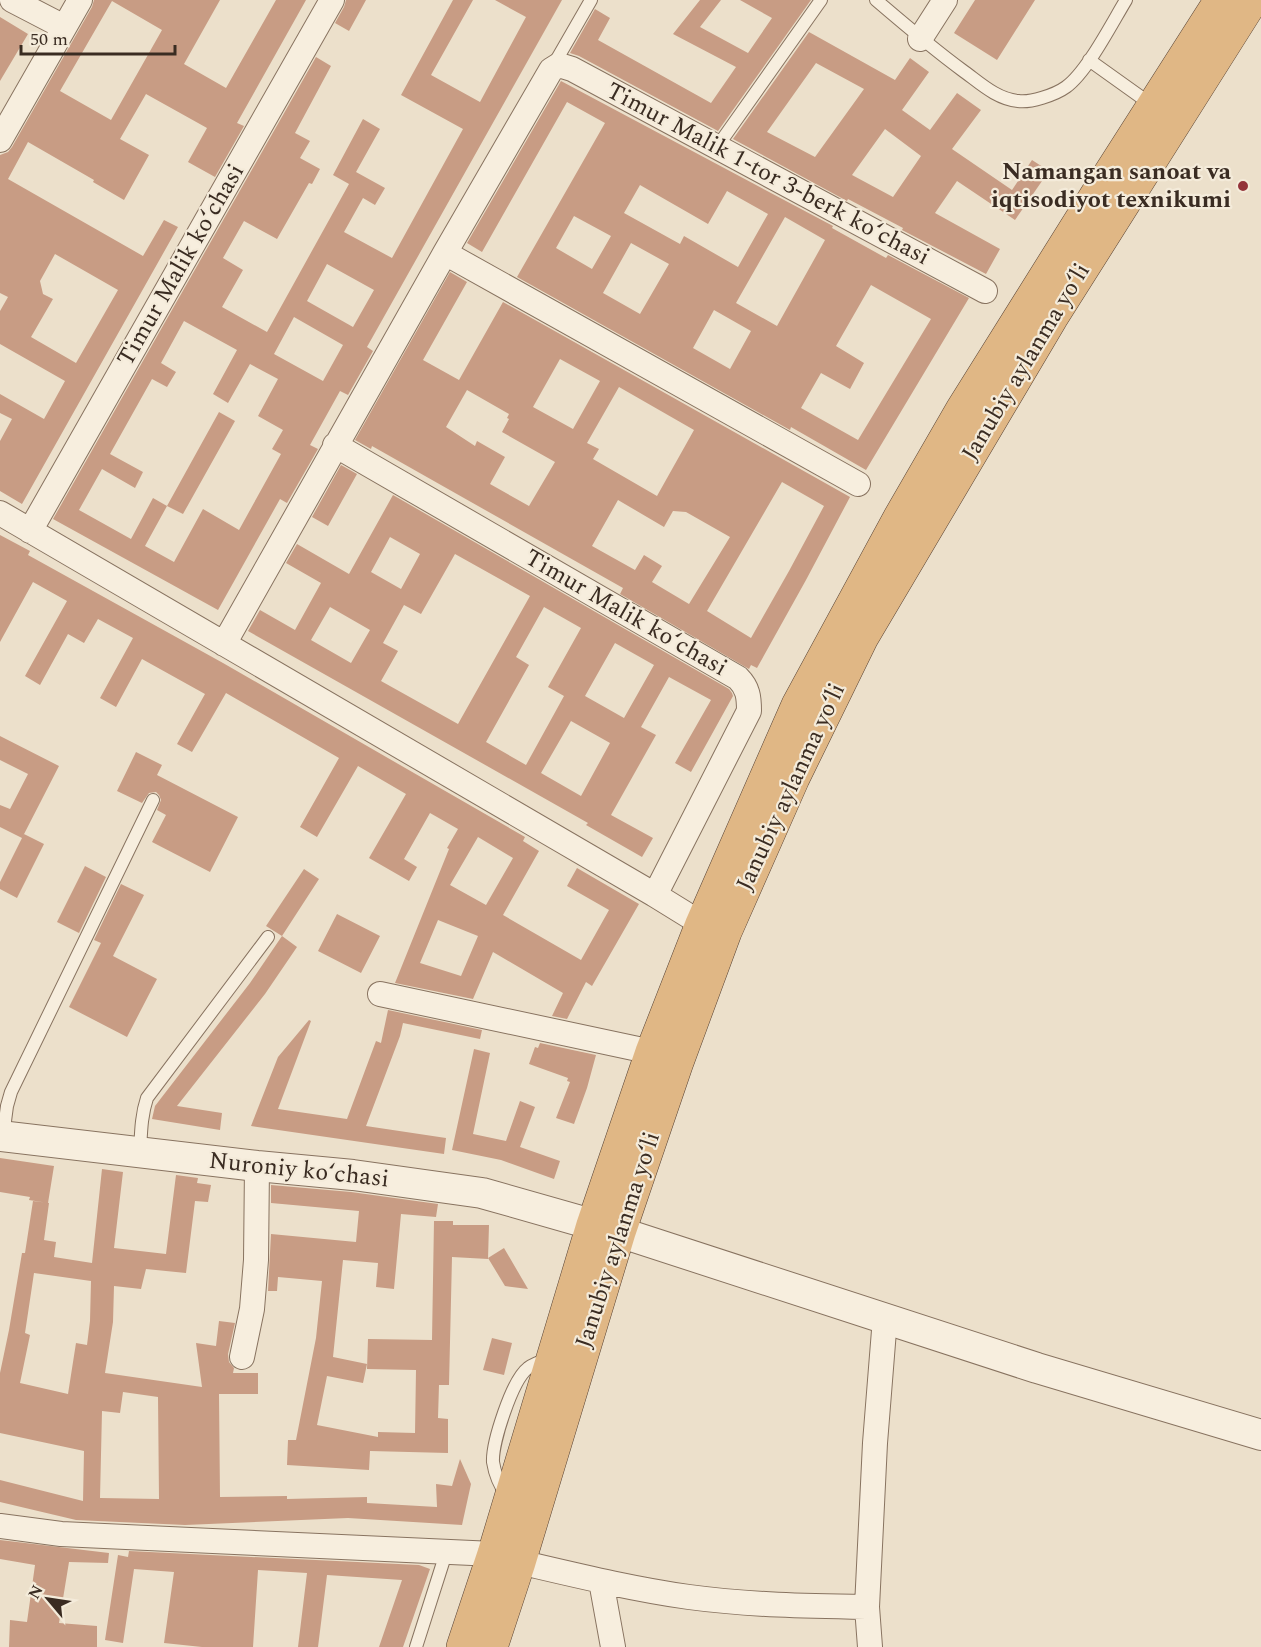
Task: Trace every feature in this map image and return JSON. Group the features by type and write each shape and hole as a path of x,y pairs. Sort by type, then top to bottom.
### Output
{"highway":[{"name":"Janubiy aylanma yoʻli","path":"463,1647 506,1558 606,1229 652,1052 702,924 798,705 893,530 962,410 1221,0"},
{"name":"Janubiy aylanma yoʻli","path":"491,1647 506,1558 510,1500 553,1358 677,1062 725,932 792,778 862,637 1051,318 1252,0"}],"street":[{"path":"12,0 64,27"},
{"path":"0,140 80,0"},
{"name":"Timur Malik koʻchasi","path":"30,531 332,0"},
{"path":"920,39 945,0"},
{"name":"Timur Malik 1-tor 3-berk koʻchasi","path":"551,70 559,65 572,69 985,291"},
{"path":"224,644 335,445 551,70"},
{"path":"445,253 858,484"},
{"name":"Timur Malik koʻchasi","path":"335,445 738,678 745,686 749,697 749,711 655,895"},
{"path":"0,513 702,924"},
{"path":"380,994 652,1052"},
{"name":"Nuroniy koʻchasi","path":"2,1136 353,1175 482,1193 606,1229 1037,1368 1261,1436"},
{"path":"242,1357 252,1309 256,1260 257,1166"},
{"path":"870,1647 867,1607 875,1443 885,1318"},
{"path":"0,1526 61,1534 506,1558 602,1581 689,1597 765,1605 867,1607"},
{"path":"602,1581 613,1647"}],"lane":[{"path":"551,70 591,0"},
{"path":"717,147 821,0"},
{"path":"876,0 920,39 991,91 1018,102 1031,101 1065,88 1089,60 1126,0"},
{"path":"1089,60 1154,105"},
{"path":"2,1136 12,1092 153,800"},
{"path":"140,1152 141,1123 147,1098 268,938"},
{"path":"416,1647 446,1553"}],"building":[{"path":"94,0 220,0 184,64 226,88 276,0 306,0 237,123 244,126 215,177 188,162 207,128 146,94 120,139 149,155 124,200 28,142 8,179 143,256 164,220 178,227 22,504 0,491 0,441 12,419 0,413 0,394 44,419 65,381 0,344 0,311 8,297 0,293 0,155 8,152 12,147","holes":["112,1 162,30 111,120 60,91","55,254 118,290 76,363 31,337 53,299 43,294 40,281"]},
{"path":"346,0 366,0 349,31 335,23"},
{"path":"453,0 473,0 431,75 480,102 526,17 495,0 562,0 367,347 373,351 348,395 340,391 310,445 318,449 287,503 280,499 218,610 53,519 316,57 331,66 295,133 310,141 300,158 320,169 312,184 309,183 277,239 244,221 223,258 243,270 222,307 267,332 349,184 333,175 363,119 380,129 356,172 385,188 375,205 363,198 344,232 392,258 463,129 401,95","holes":["327,264 374,290 353,327 307,301","294,317 343,345 323,381 274,354","184,321 237,350 213,394 228,403 250,364 278,379 258,416 283,430 272,449 281,454 239,530 203,509 174,562 145,546 167,506 153,498 131,539 79,510 102,469 135,488 143,472 110,454 152,379 167,387 176,372 161,363"]},
{"path":"700,0 721,0 700,27 748,53 772,18 740,0 811,0 718,131 570,53 595,9 610,18 598,40 711,103 736,67 673,34"},
{"path":"975,0 1035,0 997,60 954,33"},
{"path":"0,17 28,34 0,81"},
{"path":"809,32 895,80 910,58 929,72 902,110 930,130 957,93 981,110 952,149 1012,190 1032,160 1049,171 1015,220 957,181 935,213 1000,249 986,274 733,139","holes":["816,63 864,89 815,157 767,132","885,129 921,156 893,197 852,175"]},
{"path":"561,81 833,226 832,228 886,258 888,255 969,298 866,470 517,277 605,123 567,102 482,252 467,243","holes":["640,185 708,224 727,191 768,214 738,267 684,236 680,244 624,213","574,216 611,236 592,269 556,248","785,217 825,240 777,326 736,303","631,243 669,264 640,314 603,293","871,285 931,319 858,440 801,408 821,373 850,389 864,363 836,346","714,310 751,331 730,369 693,348"]},
{"path":"450,272 467,282 423,360 459,380 503,302 850,497 757,668 751,665 749,669 620,594 623,588 372,446 371,449 355,440","holes":["560,359 600,381 573,429 533,407","619,387 694,430 657,496 593,459 599,449 587,443","467,390 509,414 507,418 509,419 502,432 555,462 529,506 490,484 505,457 477,441 475,446 446,427","782,482 824,506 751,638 707,611","618,500 664,527 673,511 686,512 730,537 689,604 652,582 662,566 644,555 635,570 592,546"]},
{"path":"219,412 235,421 183,514 167,506"},
{"path":"341,465 357,474 328,526 312,517"},
{"path":"393,495 729,689 733,696 691,772 675,763 711,700 669,677 641,727 656,735 611,815 653,838 642,857 586,825 588,823 248,631 260,610 295,630 321,583 286,563 297,544 349,574","holes":["390,537 420,554 401,589 371,572","455,554 530,596 458,724 381,681 398,651 383,643 404,605 421,614","330,607 370,630 351,663 311,640","544,607 581,628 548,687 564,696 526,765 486,742 529,665 516,657","615,643 654,665 624,718 585,696","571,721 610,743 581,796 541,773"]},
{"path":"0,535 30,551 28,555 223,663 525,837 523,841 539,851 503,915 581,960 609,910 567,886 577,868 639,904 592,986 586,982 567,1019 552,1016 563,993 493,952 473,999 395,983 449,849 447,848 458,829 430,813 404,859 417,867 409,881 369,858 406,794 358,766 317,837 300,827 339,758 226,693 192,752 177,744 205,694 142,659 116,707 100,698 133,638 98,619 84,643 68,634 40,685 25,676 67,601 33,582 0,642","holes":["478,837 513,858 486,905 450,885","438,920 478,936 461,976 420,963"]},
{"path":"0,736 59,766 22,838 0,827 0,805 10,809 28,774 0,760"},
{"path":"136,752 162,765 157,775 238,817 210,872 152,842 166,815 157,810 161,800 156,792 149,793 142,803 117,791"},
{"path":"24,834 44,844 17,898 0,889 0,882"},
{"path":"85,866 106,877 79,933 57,922"},
{"path":"304,869 319,879 282,936 266,926"},
{"path":"121,884 144,895 113,956 157,979 127,1037 69,1007 101,943 94,940"},
{"path":"337,914 380,936 361,973 318,951"},
{"path":"282,936 297,947 265,994 177,1106 222,1113 220,1130 152,1119 155,1106 250,983"},
{"path":"388,1010 482,1030 480,1039 403,1023 366,1126 446,1138 444,1154 251,1126 278,1057 309,1020 311,1021 278,1109 347,1119 376,1041 381,1043"},
{"path":"540,1043 596,1055 574,1124 556,1118 570,1082 567,1081 568,1078 529,1064 535,1047 538,1048"},
{"path":"474,1049 490,1053 473,1134 506,1141 520,1101 535,1107 520,1147 560,1161 554,1179 501,1160 452,1150"},
{"path":"0,1158 54,1166 48,1203 29,1200 30,1197 0,1192"},
{"path":"102,1169 123,1172 114,1248 166,1254 176,1175 198,1178 197,1183 211,1185 208,1202 195,1201 186,1273 146,1269 141,1289 114,1286 113,1322 105,1373 202,1387 196,1343 216,1346 219,1321 235,1323 228,1354 229,1362 234,1368 233,1373 258,1373 258,1394 219,1394 220,1497 287,1496 287,1499 367,1497 367,1503 437,1507 436,1484 452,1486 460,1459 471,1484 462,1525 348,1518 185,1525 76,1520 0,1502 0,1480 83,1501 84,1451 0,1433 0,1373 22,1253 25,1253 33,1201 49,1203 44,1240 56,1242 54,1257 92,1263","holes":["34,1273 91,1281 87,1345 76,1343 68,1394 20,1383 30,1335 25,1333","123,1392 158,1397 159,1499 100,1498 102,1411 120,1413"]},
{"path":"271,1185 351,1192 438,1204 436,1217 401,1214 394,1289 376,1287 378,1263 343,1260 333,1357 367,1364 363,1383 327,1376 317,1425 378,1437 378,1432 415,1433 416,1370 367,1369 368,1339 432,1340 434,1221 453,1221 453,1225 489,1225 488,1259 452,1257 449,1385 439,1385 438,1418 448,1419 448,1453 370,1451 369,1470 287,1465 288,1440 296,1440 316,1338 322,1281 278,1277 277,1291 268,1291 271,1234 356,1242 359,1211 271,1203"},
{"path":"504,1248 528,1289 505,1286 488,1258"},
{"path":"492,1338 512,1343 504,1375 483,1370"},
{"path":"0,1540 109,1553 108,1563 69,1562 59,1623 97,1626 97,1647 9,1647 10,1620 27,1622 35,1565 0,1559"},
{"path":"129,1551 419,1565 430,1569 403,1647 379,1647 402,1580 327,1575 318,1647 298,1647 307,1573 258,1570 253,1647 202,1647 164,1643 174,1572 134,1569 123,1643 105,1640 118,1555 128,1557"}],"place":[{"name":"Namangan sanoat va iqtisodiyot texnikumi","path":"1243,186"}]}
